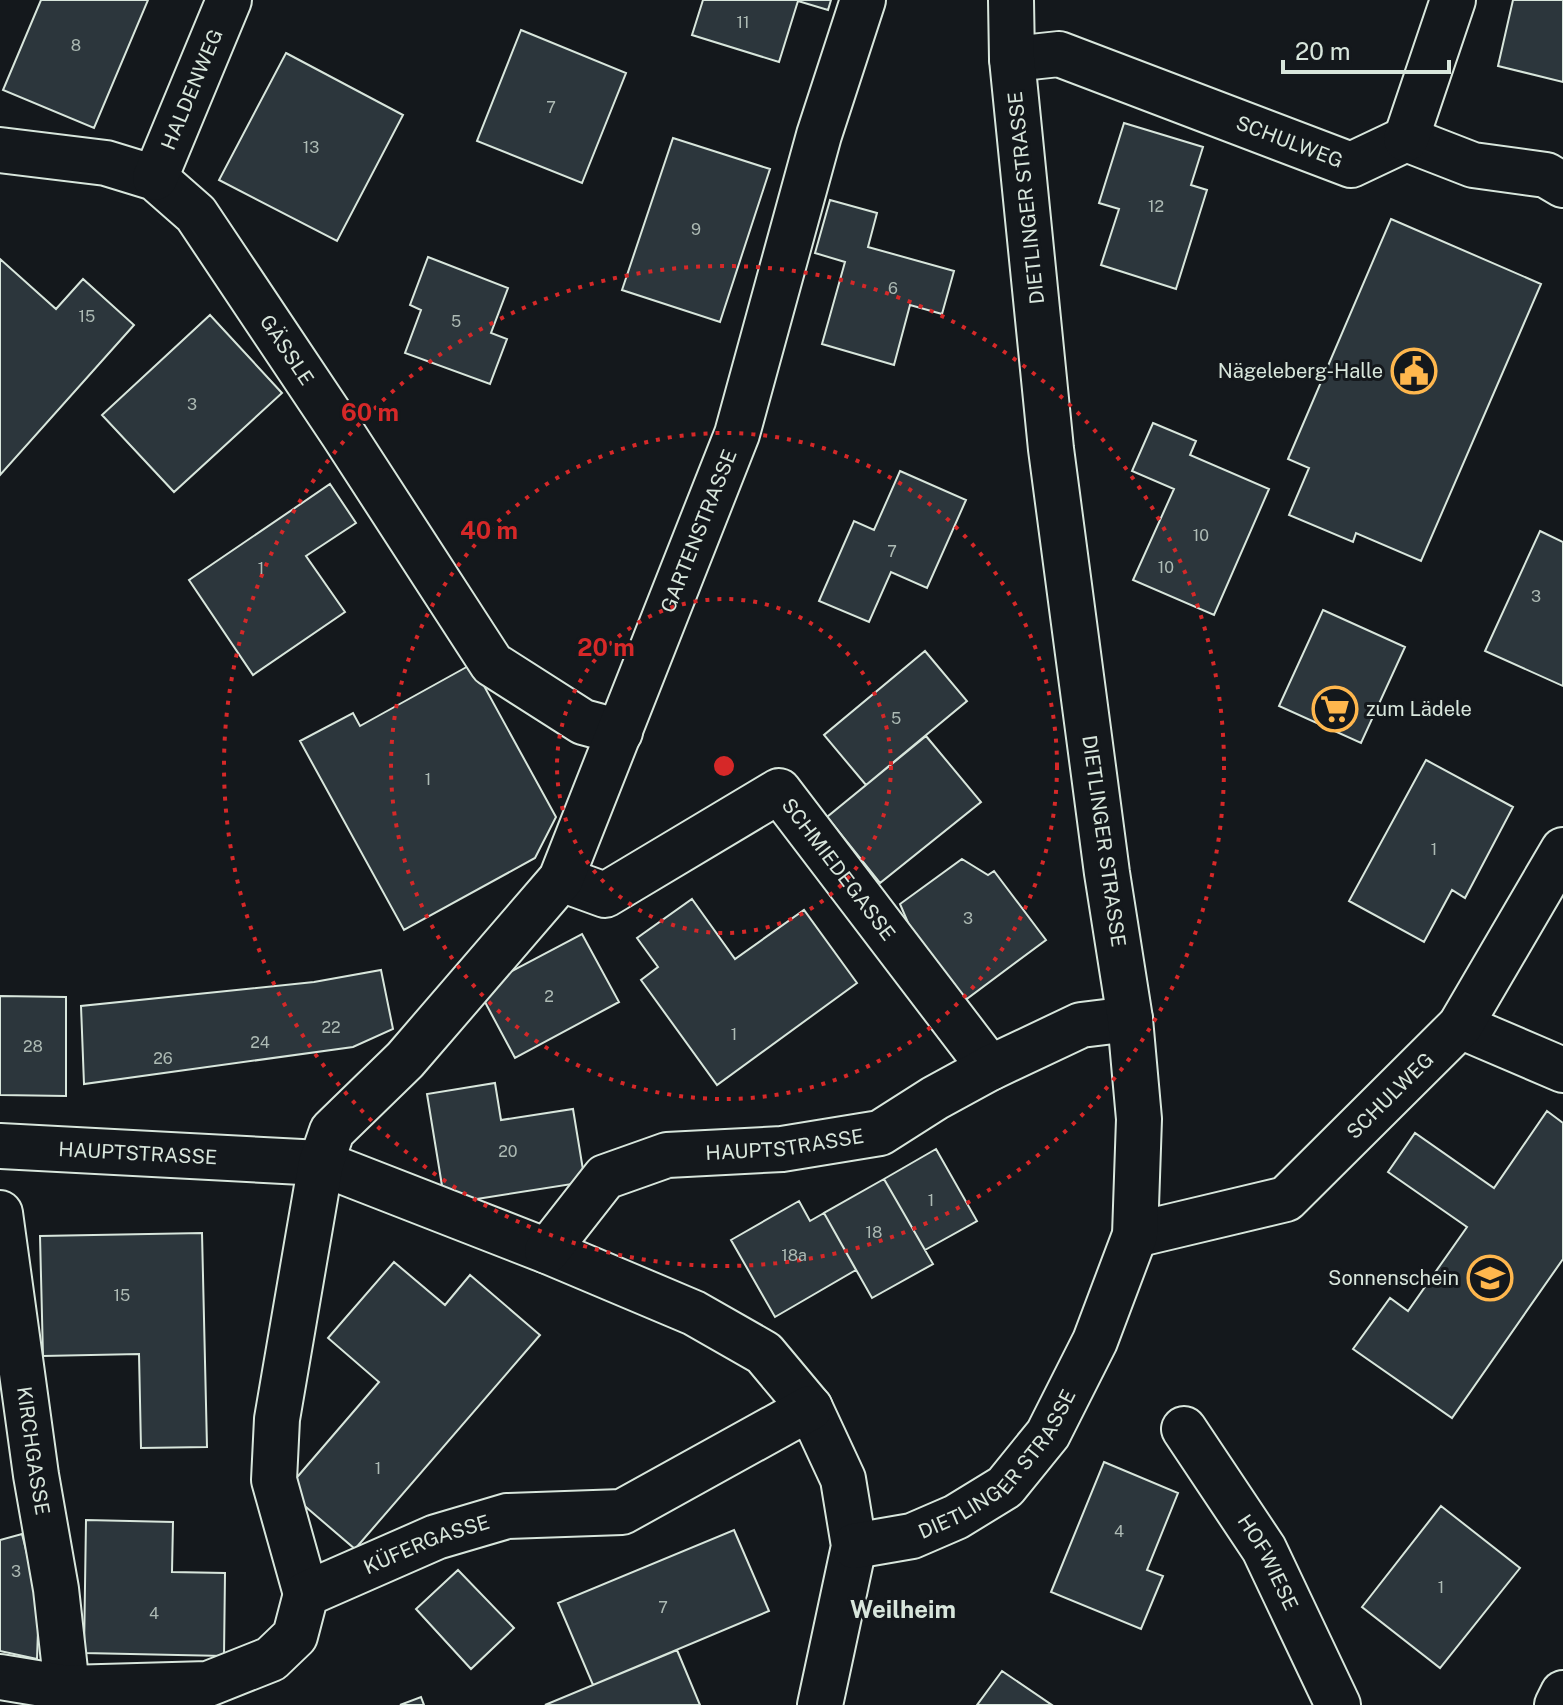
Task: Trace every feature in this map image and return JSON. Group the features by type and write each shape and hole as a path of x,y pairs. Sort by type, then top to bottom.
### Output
{"street":[{"name":"HALDENWEG","path":"155,178 229,0"},
{"name":"GARTENSTRASSE","path":"306,1594 274,1480 277,1419 321,1163 332,1131 405,1060 561,879 737,434 819,135 863,0"},
{"name":"DIETLINGER STRASSE","path":"854,1546 912,1536 956,1517 1005,1487 1048,1434 1095,1341 1135,1235 1139,1119 1130,1019 1107,873 1051,449 1012,59 1011,0"},
{"path":"1453,0 1406,139 1473,165 1546,175 1563,185"},
{"name":"SCHULWEG","path":"1012,59 1059,54 1351,165 1406,139"},
{"name":"GÄSSLE","path":"0,150 106,163 155,178 196,214 492,664 583,722 620,732"},
{"name":"SCHMIEDEGASSE","path":"561,879 605,895 779,791 990,1068"},
{"name":"SCHULWEG","path":"1135,1235 1286,1199 1460,1026 1563,850"},
{"name":"HAUPTSTRASSE","path":"547,1251 605,1177 667,1155 782,1149 880,1133 990,1068 1081,1025 1130,1019"},
{"path":"1460,1026 1563,1070"},
{"name":"HAUPTSTRASSE","path":"0,1146 321,1163 547,1251 694,1313 764,1353 810,1408 843,1479 854,1546 820,1705"},
{"name":"KIRCHGASSE","path":"0,1213 36,1475 56,1589 67,1697"},
{"name":"KÜFERGASSE","path":"306,1594 436,1537 507,1516 622,1512 810,1408"},
{"name":"HOFWIESE","path":"1184,1429 1264,1549 1338,1705"},
{"path":"0,1677 67,1697 208,1684 271,1659 295,1636 306,1594"},
{"path":"1557,1705 1563,1693"}],"building":[{"path":"41,0 148,0 94,128 3,90"},
{"path":"703,0 831,0 828,10 798,1 779,62 692,35"},
{"path":"1513,0 1563,0 1563,82 1498,66"},
{"path":"521,30 626,73 582,183 477,141"},
{"path":"286,53 403,115 337,241 219,180"},
{"path":"1124,123 1203,147 1191,185 1207,190 1176,289 1101,265 1119,209 1099,203"},
{"path":"673,138 770,169 720,322 622,290"},
{"path":"830,200 877,213 868,247 954,271 942,314 910,305 894,365 822,344 845,262 815,253"},
{"name":"Nägeleberg-Halle","path":"1391,219 1541,284 1421,561 1356,533 1353,542 1289,515 1309,468 1288,459"},
{"path":"428,257 508,288 491,333 507,339 490,384 405,353 421,310 410,305"},
{"path":"0,259 56,309 83,279 134,325 0,475"},
{"path":"210,315 282,393 174,492 102,415"},
{"path":"1153,423 1196,441 1190,455 1269,489 1214,615 1133,580 1174,489 1132,471"},
{"path":"900,471 966,500 927,588 891,572 869,622 819,601 854,521 874,530"},
{"path":"330,484 356,523 306,556 345,612 253,675 189,580"},
{"path":"1540,531 1563,542 1563,686 1485,651"},
{"path":"1323,610 1405,647 1361,743 1279,706"},
{"path":"925,651 967,701 866,785 824,735"},
{"path":"472,664 556,817 535,858 404,930 300,741 353,713 360,726"},
{"path":"926,736 981,802 880,883 827,817"},
{"path":"1426,760 1513,807 1465,898 1452,890 1424,942 1349,901"},
{"path":"962,859 988,875 994,871 1046,940 960,1004 912,932 900,904"},
{"path":"692,899 735,959 804,910 857,983 717,1085 641,980 658,967 637,938"},
{"path":"582,934 619,1002 515,1058 478,989"},
{"path":"381,970 393,1029 353,1047 84,1084 81,1006 314,982"},
{"path":"0,996 66,997 66,1096 0,1095"},
{"path":"495,1083 501,1120 573,1109 585,1182 445,1204 427,1094"},
{"name":"Sonnenschein","path":"1547,1111 1563,1123 1563,1259 1452,1418 1353,1349 1390,1298 1408,1311 1467,1227 1388,1172 1415,1133 1494,1188"},
{"path":"936,1149 977,1221 925,1250 884,1179"},
{"path":"884,1179 933,1264 872,1298 824,1213"},
{"path":"799,1201 810,1221 824,1213 856,1270 775,1317 731,1240"},
{"path":"202,1233 207,1447 141,1448 139,1354 43,1356 40,1236"},
{"path":"394,1262 445,1305 470,1275 540,1335 355,1549 286,1490 379,1382 328,1338"},
{"path":"1104,1462 1178,1493 1147,1570 1163,1576 1141,1629 1051,1592"},
{"path":"1441,1506 1520,1568 1440,1668 1362,1607"},
{"path":"86,1520 173,1522 172,1572 225,1573 224,1656 84,1653"},
{"path":"734,1530 769,1611 593,1685 558,1603"},
{"path":"22,1534 39,1602 37,1659 0,1651 0,1540"},
{"path":"458,1570 514,1628 471,1669 416,1609"},
{"path":"677,1650 700,1705 545,1705"},
{"path":"1002,1671 1052,1705 977,1705"},
{"path":"421,1697 424,1705 400,1705"}],"place":[{"name":"Nägeleberg-Halle","path":"1414,371"},
{"name":"zum Lädele","path":"1335,709"},
{"name":"Sonnenschein","path":"1490,1278"}],"district":[{"name":"Weilheim","path":"903,1609"}]}
